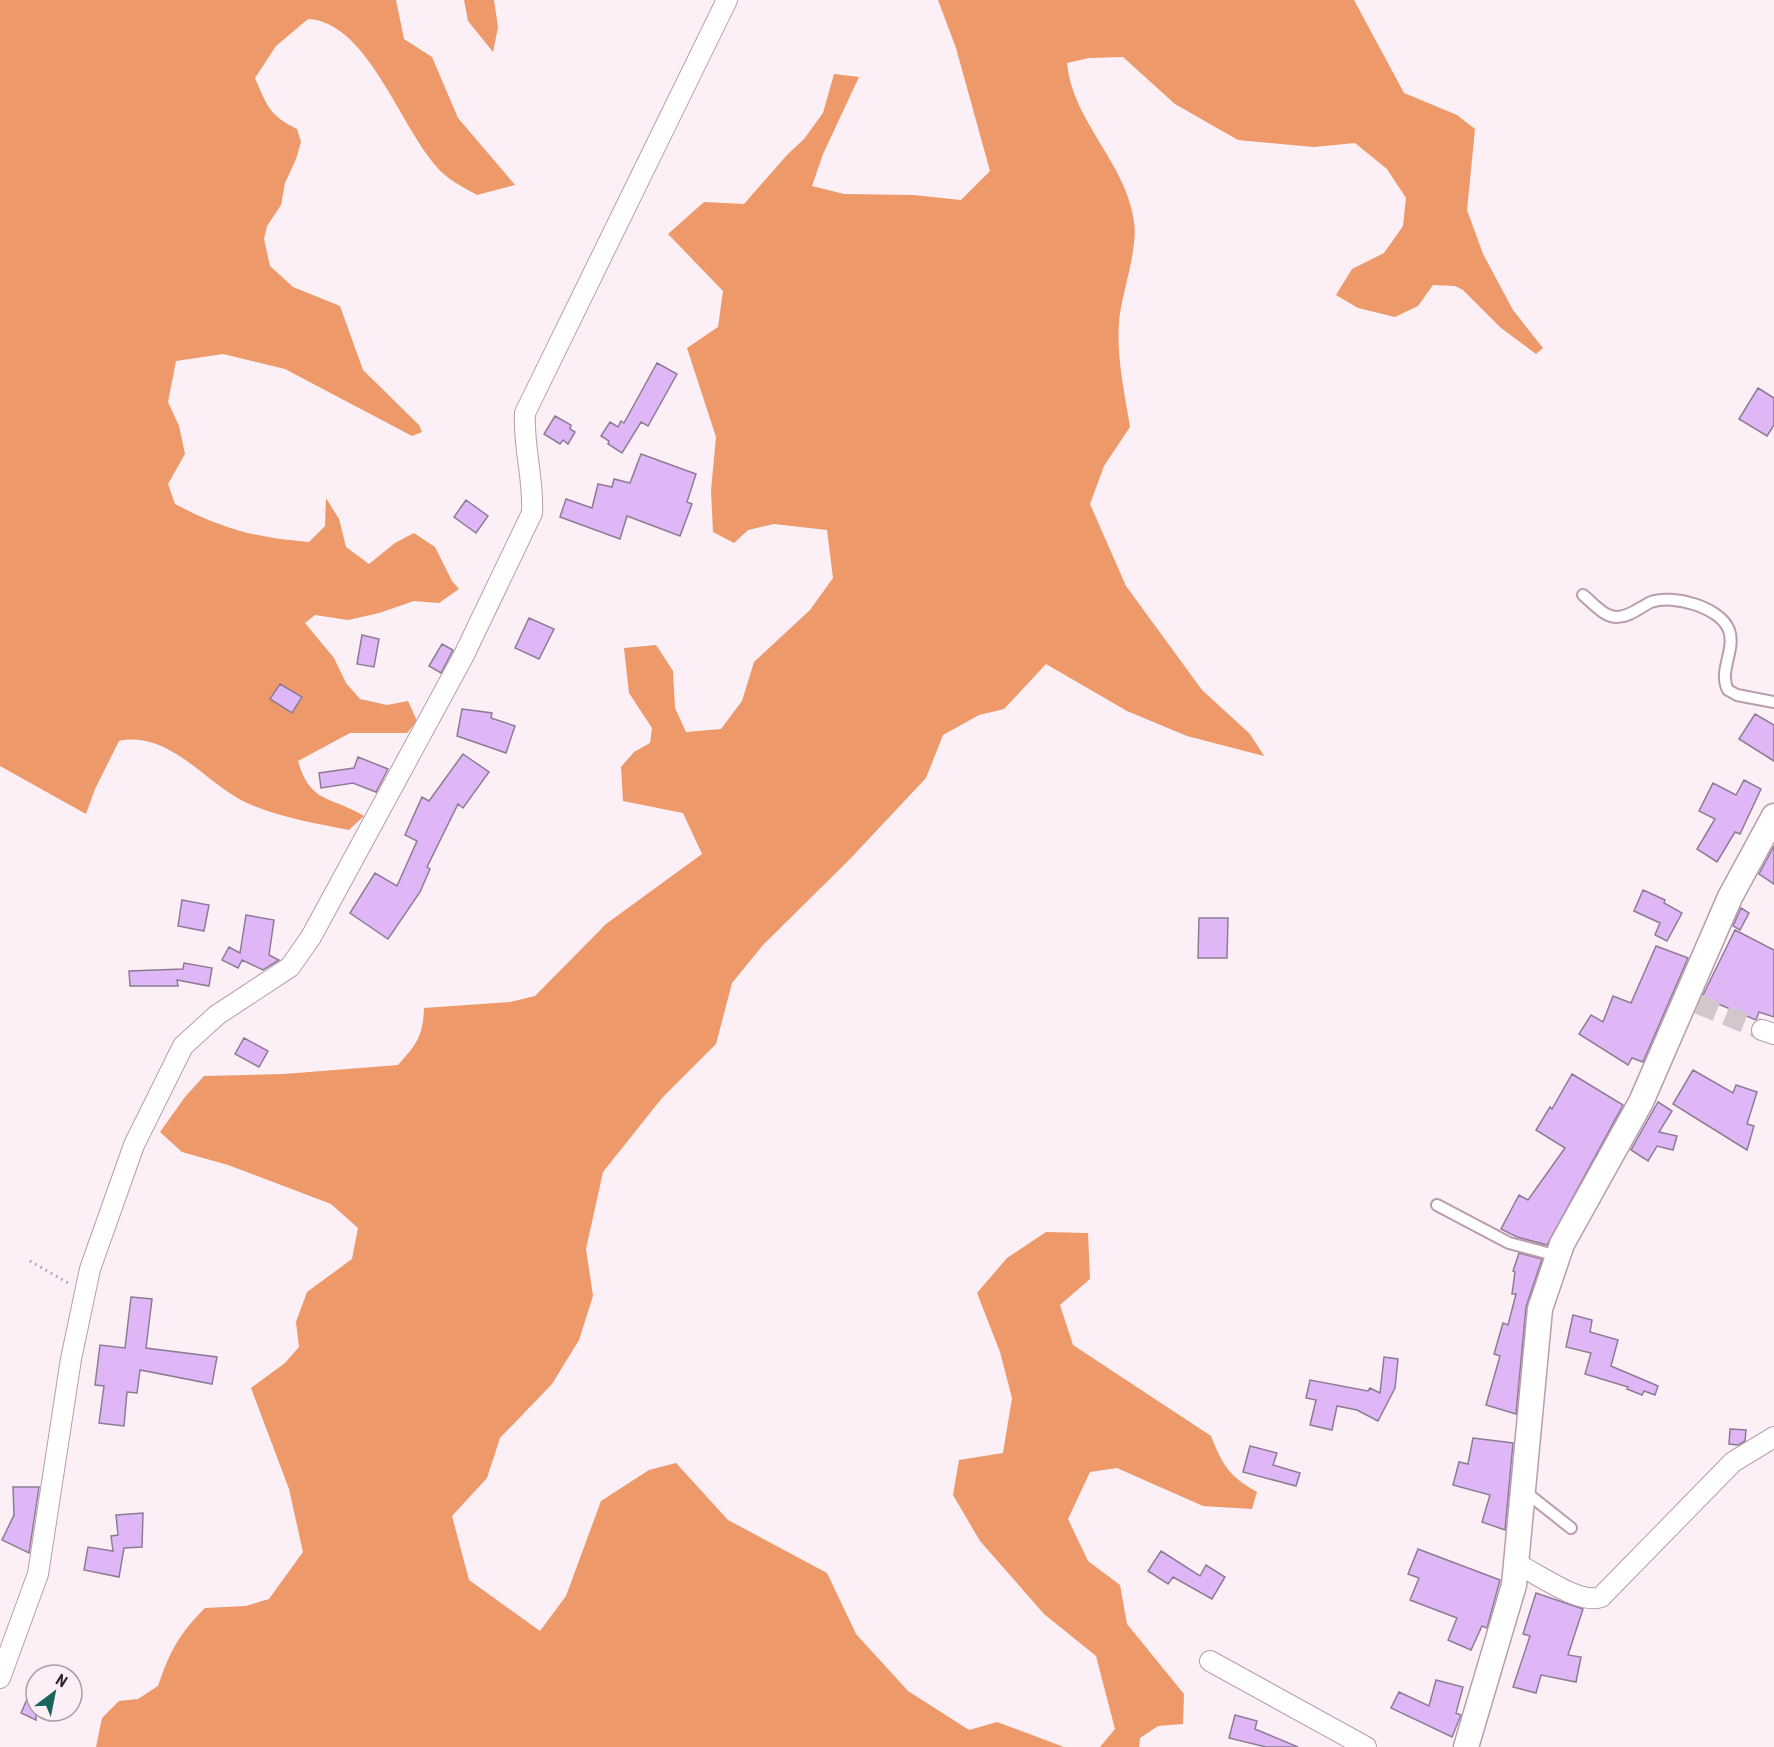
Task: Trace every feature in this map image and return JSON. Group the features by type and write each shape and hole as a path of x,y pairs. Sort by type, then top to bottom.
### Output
{"street":[{"path":"0,1678 39,1574 71,1359 90,1269 134,1145 183,1046 217,1015 290,967 311,937 464,655 532,513 534,488 524,434 525,413 727,0"},
{"path":"1466,1747 1514,1585 1540,1309 1562,1244 1641,1102 1692,1002 1730,897 1774,816"},
{"path":"1517,1564 1580,1598 1592,1600 1601,1597 1733,1462 1774,1437"},
{"path":"1210,1661 1366,1747"}],"lane":[{"path":"1583,595 1606,614 1616,617 1626,616 1653,602 1673,600 1702,608 1721,618 1730,632 1729,653 1724,676 1728,690 1737,695 1774,702"},
{"path":"1437,1205 1509,1243 1558,1256"},
{"path":"1522,1490 1571,1528"}],"path":[{"path":"30,1261 85,1292"}],"shaded area":[{"path":"0,0 396,0 404,39 432,57 458,118 515,185 477,195 445,175 415,136 368,60 350,40 330,25 308,19 276,46 255,78 270,109 275,115 297,129 301,142 285,183 281,205 267,226 264,239 270,266 293,287 340,306 363,370 419,425 422,432 412,436 285,369 223,354 176,361 168,402 179,426 185,454 168,484 175,504 208,520 240,531 309,542 325,526 326,498 339,519 346,547 369,564 395,543 414,533 435,547 452,581 459,589 439,603 414,601 379,613 348,620 315,615 305,623 334,658 346,683 360,699 387,705 408,701 417,721 407,733 350,733 298,761 303,775 315,792 364,816 349,830 283,816 245,802 186,760 154,743 137,740 119,741 95,789 86,814 0,766"},
{"path":"464,0 494,0 498,27 493,52 468,21"},
{"path":"938,0 1354,0 1404,93 1457,115 1475,129 1467,210 1483,254 1513,310 1543,348 1536,354 1501,328 1463,290 1455,286 1433,285 1418,306 1395,317 1358,308 1336,295 1352,269 1384,253 1403,226 1406,198 1387,169 1355,143 1314,147 1238,140 1175,104 1123,57 1089,58 1067,63 1071,84 1079,104 1121,181 1129,201 1135,232 1119,328 1121,370 1130,427 1104,466 1090,504 1126,586 1202,690 1250,734 1264,756 1187,736 1127,711 1046,664 1004,709 979,715 943,735 926,778 850,859 763,945 732,983 716,1044 662,1098 603,1172 586,1249 593,1296 579,1340 552,1384 500,1438 487,1478 452,1516 469,1580 540,1631 566,1596 601,1501 649,1470 676,1463 728,1520 827,1573 856,1634 908,1691 969,1730 997,1722 1064,1747 96,1747 102,1718 119,1701 138,1699 158,1686 176,1644 188,1626 205,1608 246,1606 269,1599 303,1552 289,1489 251,1388 285,1363 299,1347 296,1322 307,1292 352,1259 358,1228 331,1204 228,1165 182,1152 160,1132 185,1097 204,1076 284,1074 398,1065 418,1039 424,1008 510,1002 535,996 606,924 702,854 683,813 623,801 621,767 634,752 650,743 652,728 629,693 624,648 656,645 673,671 675,708 686,732 721,729 742,701 754,662 810,610 833,578 827,530 774,524 748,530 734,543 713,532 711,490 716,437 687,348 718,327 723,291 668,234 704,202 744,204 804,139 823,113 834,74 859,77 823,154 812,186 844,194 913,195 961,200 990,171 956,48"},
{"path":"1046,1232 1088,1233 1090,1279 1060,1305 1073,1345 1211,1436 1228,1469 1240,1481 1257,1492 1252,1509 1203,1506 1117,1468 1090,1472 1068,1519 1088,1561 1120,1585 1127,1624 1184,1694 1183,1724 1158,1726 1140,1738 1139,1747 1100,1747 1115,1729 1096,1656 1044,1614 980,1541 953,1495 959,1460 1003,1453 1012,1398 1000,1352 977,1293 1007,1258"}],"building":[{"path":"657,363 677,374 648,426 641,422 622,453 608,444 609,441 601,436 610,422 618,427 621,421 624,423"},
{"path":"1758,388 1774,398 1774,425 1767,436 1739,419"},
{"path":"555,416 571,425 570,429 575,432 568,444 563,440 560,444 544,434"},
{"path":"641,454 696,474 687,502 692,504 680,536 627,516 620,539 560,517 566,499 592,508 598,484 612,487 614,479 630,483"},
{"path":"466,500 488,516 476,533 454,517"},
{"path":"529,618 554,629 539,659 515,648"},
{"path":"362,635 379,639 374,667 357,664"},
{"path":"442,644 453,650 441,673 429,666"},
{"path":"280,684 302,697 292,713 270,699"},
{"path":"462,709 492,713 491,718 515,726 506,753 457,736"},
{"path":"1755,714 1774,725 1774,761 1739,739"},
{"path":"463,754 489,772 463,808 458,804 427,867 430,869 420,892 388,939 350,913 375,873 397,886 417,841 405,835 422,797 429,801"},
{"path":"358,757 388,769 376,792 353,783 321,788 319,773 354,768"},
{"path":"1744,780 1761,789 1740,834 1735,832 1717,862 1697,849 1715,819 1699,811 1713,783 1736,795"},
{"path":"1774,846 1774,884 1759,874"},
{"path":"1643,890 1665,900 1664,903 1682,913 1667,941 1655,935 1660,923 1634,911"},
{"path":"182,900 209,905 204,931 178,926"},
{"path":"1741,908 1749,913 1740,930 1733,926"},
{"path":"246,915 274,920 269,955 279,960 263,970 242,960 238,968 222,960 229,947 240,953"},
{"path":"1199,918 1228,918 1227,958 1198,958"},
{"path":"1735,930 1774,950 1774,1017 1759,1012 1756,1020 1702,997"},
{"path":"1656,946 1688,958 1643,1062 1632,1058 1628,1065 1579,1034 1591,1015 1603,1022 1613,996 1631,1003"},
{"path":"184,963 212,968 209,986 177,980 178,986 130,986 129,971 183,969"},
{"path":"244,1038 268,1051 259,1067 235,1054"},
{"path":"1693,1070 1733,1093 1736,1085 1757,1092 1747,1124 1754,1126 1747,1150 1673,1104"},
{"path":"1572,1074 1623,1105 1547,1245 1517,1237 1501,1229 1519,1195 1528,1200 1565,1148 1536,1130 1550,1107 1552,1109"},
{"path":"1658,1102 1672,1111 1659,1132 1677,1136 1673,1150 1657,1146 1648,1161 1631,1150"},
{"path":"1519,1253 1542,1259 1526,1307 1516,1414 1486,1405 1500,1356 1494,1354 1503,1323 1508,1325 1516,1294 1512,1294 1515,1272 1513,1271"},
{"path":"131,1297 152,1299 146,1348 217,1357 212,1384 140,1370 137,1393 127,1392 124,1426 99,1423 104,1386 95,1385 100,1345 125,1348"},
{"path":"1573,1315 1592,1320 1590,1332 1618,1340 1611,1366 1658,1386 1655,1395 1644,1391 1642,1395 1627,1389 1628,1387 1585,1374 1591,1353 1566,1347"},
{"path":"1384,1357 1398,1359 1395,1388 1378,1421 1357,1410 1337,1406 1332,1430 1310,1425 1316,1400 1306,1398 1310,1380 1368,1391 1370,1388 1380,1393"},
{"path":"1730,1429 1746,1430 1745,1441 1738,1445 1729,1444"},
{"path":"1473,1438 1513,1443 1505,1530 1482,1522 1490,1495 1453,1485 1459,1462 1468,1464"},
{"path":"1250,1446 1277,1453 1273,1465 1300,1473 1296,1486 1243,1472"},
{"path":"13,1487 39,1487 29,1553 2,1540 14,1515"},
{"path":"143,1513 142,1547 124,1548 119,1577 84,1570 88,1547 113,1551 111,1536 118,1535 116,1515"},
{"path":"1418,1549 1500,1580 1487,1628 1482,1626 1471,1650 1448,1640 1457,1618 1410,1600 1419,1578 1408,1574"},
{"path":"1161,1551 1200,1576 1206,1565 1225,1577 1212,1599 1173,1577 1168,1584 1148,1571"},
{"path":"1536,1593 1583,1609 1568,1655 1581,1657 1576,1682 1541,1675 1536,1693 1513,1687 1530,1636 1523,1634"},
{"path":"1436,1680 1463,1687 1456,1713 1461,1715 1452,1737 1391,1708 1399,1692 1429,1706"},
{"path":"1235,1715 1257,1721 1255,1729 1298,1747 1266,1747 1229,1738"}],"tunnel":[{"path":"1698,1004 1762,1030"}]}
